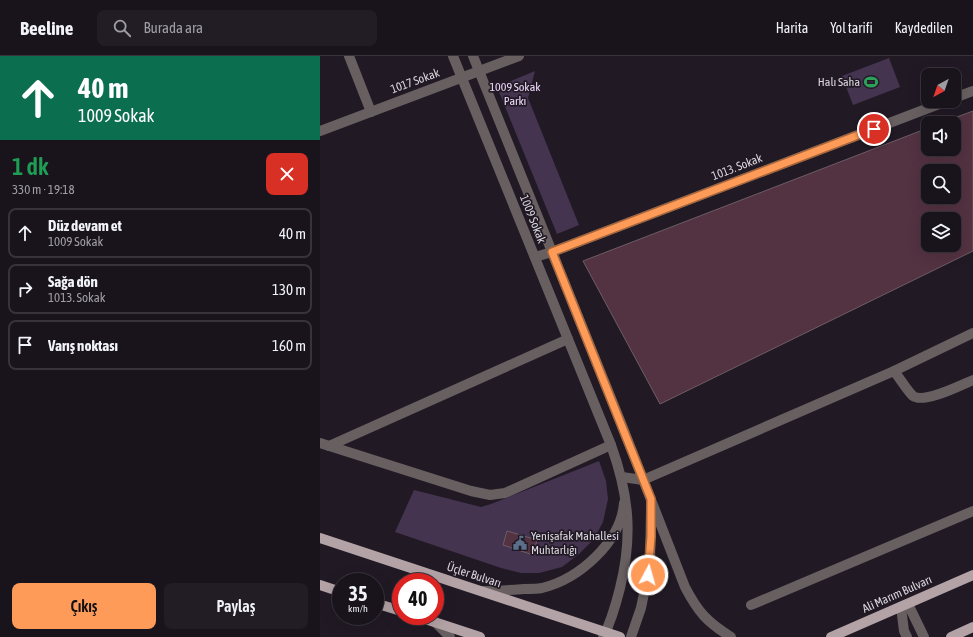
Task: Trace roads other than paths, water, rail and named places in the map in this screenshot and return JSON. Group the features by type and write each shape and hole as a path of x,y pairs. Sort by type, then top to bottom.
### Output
{"main road":[{"name":"Üçler Bulvarı","path":"320,538 484,591 605,634 620,637"},
{"name":"Ali Marım Bulvarı","path":"831,637 973,575"},
{"path":"320,585 332,589"},
{"path":"444,625 480,637"},
{"path":"951,637 973,627"}],"street":[{"path":"349,56 372,112"},
{"name":"1009 Sokak","path":"453,56 611,445 622,477 629,528 624,572 618,598 605,634"},
{"name":"1009 Sokak","path":"473,56 651,499 678,572 694,604 704,618 731,637"},
{"name":"1017 Sokak","path":"320,131 519,56"},
{"path":"961,95 973,91"},
{"name":"1013. Sokak","path":"535,256 552,252 929,108"},
{"path":"622,477 643,480 894,371 973,333"},
{"path":"324,445 568,339"},
{"path":"894,371 914,397 924,399 973,380"},
{"path":"324,445 471,491 490,495 505,493 611,445"},
{"path":"484,591 542,588 576,574 587,566 606,545 622,513 624,491"},
{"path":"631,637 641,608 650,564 651,499"},
{"path":"751,605 973,511"},
{"path":"904,606 904,631 907,637"},
{"path":"904,606 924,637"},
{"path":"439,625 450,637"}],"place":[{"name":"Halı Saha","path":"871,82"},
{"name":"Yenişafak Mahallesi Muhtarlığı","path":"520,543"}],"park label":[{"name":"1009 Sokak Parkı","path":"515,94"}]}
